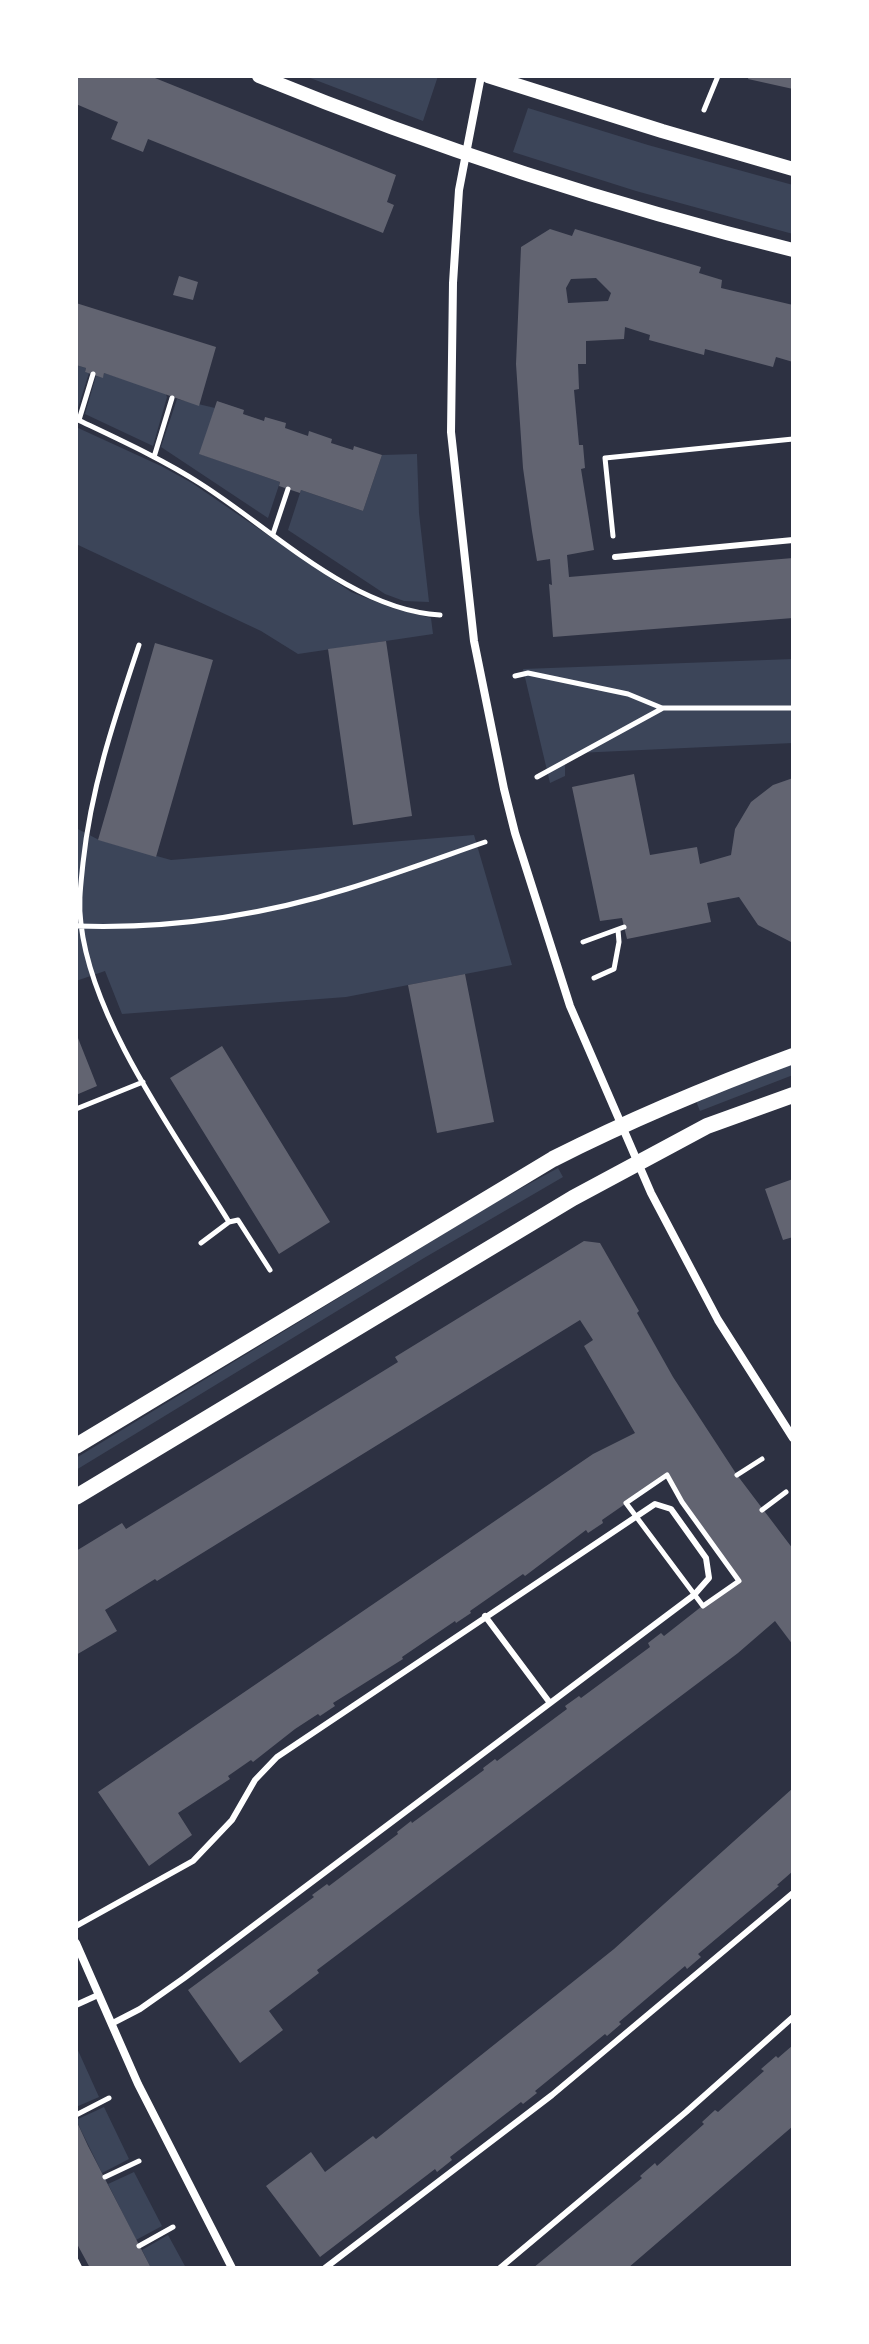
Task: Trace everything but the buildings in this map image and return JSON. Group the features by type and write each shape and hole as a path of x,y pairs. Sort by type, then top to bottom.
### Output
{"main road":[{"path":"76,1446 553,1159 621,1124 793,1056"},
{"path":"76,1497 521,1227 707,1126 793,1095"}],"street":[{"path":"259,76 465,154 653,214 793,250"},
{"path":"481,76 459,190 453,283 451,432 474,641 487,715 515,833 570,1006 658,1208 718,1320 793,1438"},
{"path":"488,76 793,169"},
{"path":"76,1943 175,2159 232,2268"}],"lane":[{"path":"615,557 793,540"},
{"path":"76,1926 193,1861 232,1820 255,1780 277,1757 655,1504 671,1509 706,1558 709,1578 694,1595 184,1978 140,2009 111,2024"},
{"path":"485,1616 550,1703"},
{"path":"325,2268 552,2095 793,1893"},
{"path":"76,2005 98,1995"},
{"path":"500,2268 686,2112 793,2017"}],"path":[{"path":"704,110 718,76"},
{"path":"93,374 78,420 198,482 329,573 360,590 411,610 440,615"},
{"path":"154,457 172,398"},
{"path":"615,557 605,458 793,439"},
{"path":"273,534 288,489"},
{"path":"139,645 100,765 86,834 78,926 101,1004 143,1082 229,1222"},
{"path":"515,676 528,673 628,694 663,708 793,708"},
{"path":"537,777 663,708"},
{"path":"78,926 170,925 275,907 344,890 485,842"},
{"path":"583,942 621,928 614,969 594,978"},
{"path":"76,1109 143,1082"},
{"path":"201,1243 229,1222 238,1220 270,1270"},
{"path":"737,1475 762,1459"},
{"path":"762,1510 786,1492"},
{"path":"76,2115 109,2098"},
{"path":"105,2177 139,2161"},
{"path":"139,2246 173,2227"},
{"path":"76,2260 80,2268"}],"shaded area":[{"path":"305,76 438,76 423,121"},
{"path":"528,108 793,185 793,234 636,191 513,152"},
{"path":"76,365 86,368 85,372 89,373 77,411"},
{"path":"104,373 165,392 167,397 153,446 85,414 96,376 103,377"},
{"path":"177,399 215,408 200,454 280,482 268,518 161,447"},
{"path":"76,427 192,483 351,592 392,608 431,618 433,634 298,654 261,631 76,544"},
{"path":"417,454 419,513 429,602 404,601 385,594 288,530 301,490 363,511 382,455"},
{"path":"793,659 793,743 577,753 565,763 565,776 550,783 523,669"},
{"path":"76,828 99,840 171,860 474,835 512,965 346,997 122,1014 105,971 76,981"},
{"path":"793,1064 793,1075 700,1111 696,1101"},
{"path":"558,1168 563,1177 76,1470 76,1458 496,1202"},
{"path":"76,2046 99,2097 76,2107"},
{"path":"104,2107 129,2159 102,2173 76,2120"},
{"path":"134,2172 162,2226 136,2240 108,2184"},
{"path":"168,2235 186,2268 151,2268 142,2250"}]}
